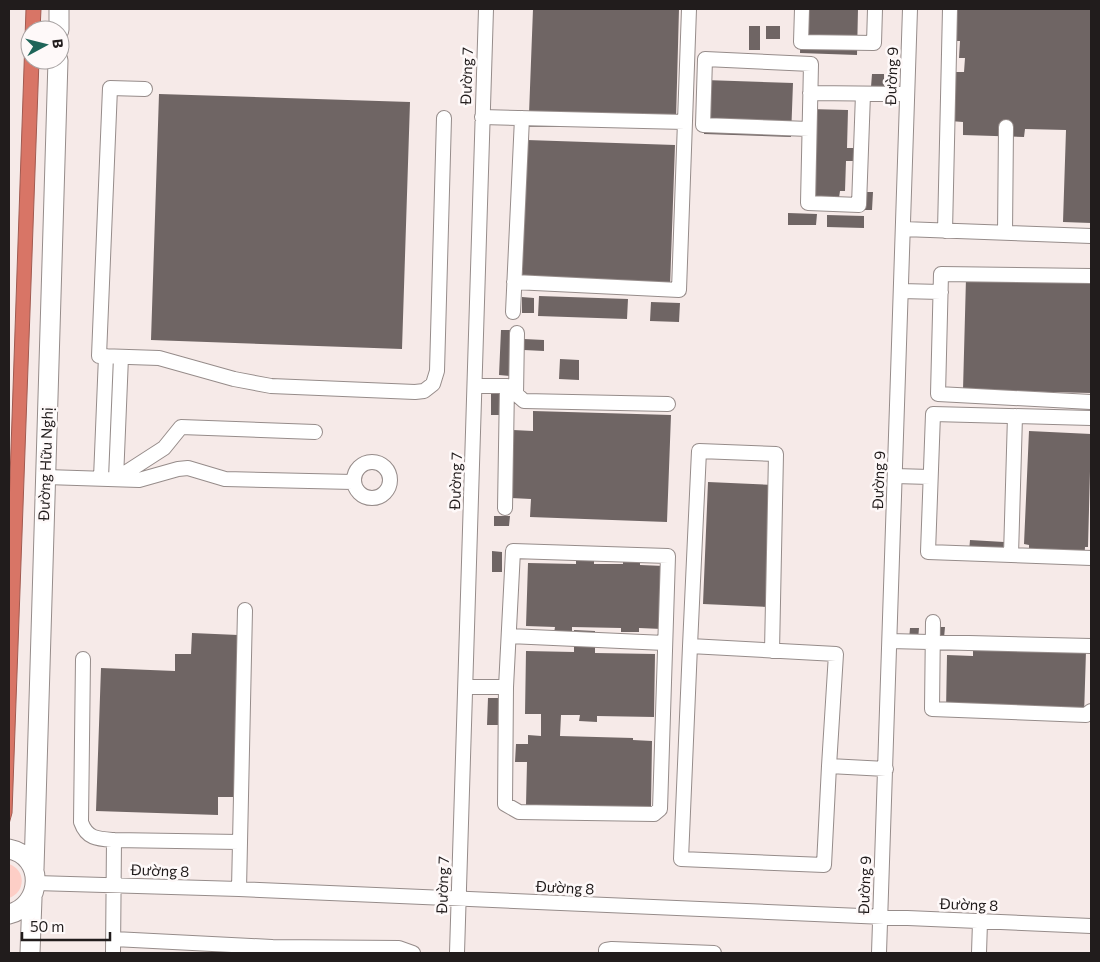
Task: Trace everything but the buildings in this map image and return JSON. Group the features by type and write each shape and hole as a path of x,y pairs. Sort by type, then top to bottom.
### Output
{"main road":[{"name":"Đường Hữu Nghị","path":"30,953 34,883 58,70"},
{"path":"9,849 25,857 34,883 23,908 9,914"}],"street":[{"name":"Đường 7","path":"457,953 476,386 486,9"},
{"path":"514,282 679,290 689,9"},
{"path":"802,9 801,42 874,43 876,9"},
{"name":"Đường 9","path":"879,953 910,9"},
{"path":"945,231 950,9"},
{"path":"810,129 703,125 705,59 811,64 810,129 808,203 859,205 863,94"},
{"path":"145,89 110,88 99,356 159,358 234,379 271,386 414,392 431,387 437,371 444,118"},
{"path":"810,92 907,94"},
{"path":"482,117 685,122"},
{"path":"513,312 522,118"},
{"path":"1005,233 1006,127"},
{"path":"903,229 1091,236"},
{"path":"1091,276 942,274 938,394 1091,402"},
{"path":"901,291 941,292"},
{"path":"505,508 516,332"},
{"path":"101,478 106,356"},
{"path":"116,479 121,357"},
{"path":"476,386 512,390 524,401 668,404"},
{"path":"1091,418 932,414 928,552 1091,558"},
{"path":"1011,555 1015,416"},
{"path":"116,479 164,448 181,427 315,432"},
{"path":"690,646 772,651 836,654 824,865 681,859 690,646 699,451 776,454 772,651"},
{"path":"46,477 140,480 188,468 225,479 353,482"},
{"path":"895,476 930,478"},
{"path":"513,551 668,556 664,643 660,809 654,814 519,812 510,808 506,804 506,687 513,551"},
{"path":"239,890 245,610"},
{"path":"933,622 932,709 1086,715 1091,711"},
{"path":"509,636 664,643"},
{"path":"890,640 1091,646"},
{"path":"83,659 81,822 84,832 90,836 114,840 240,842"},
{"path":"466,687 506,687"},
{"path":"829,766 886,769"},
{"path":"114,840 114,953"},
{"name":"Đường 8","path":"34,883 1091,926"},
{"path":"979,953 980,922"},
{"path":"114,939 272,950 399,948 413,953"},
{"path":"606,953 606,950 612,949 714,953"}],"shaded area":[{"path":"26,9 41,9 40,20 26,20"},
{"path":"24,70 39,70 12,813 9,824 9,507"},
{"path":"9,864 19,871 22,881 19,891 9,898"}]}
